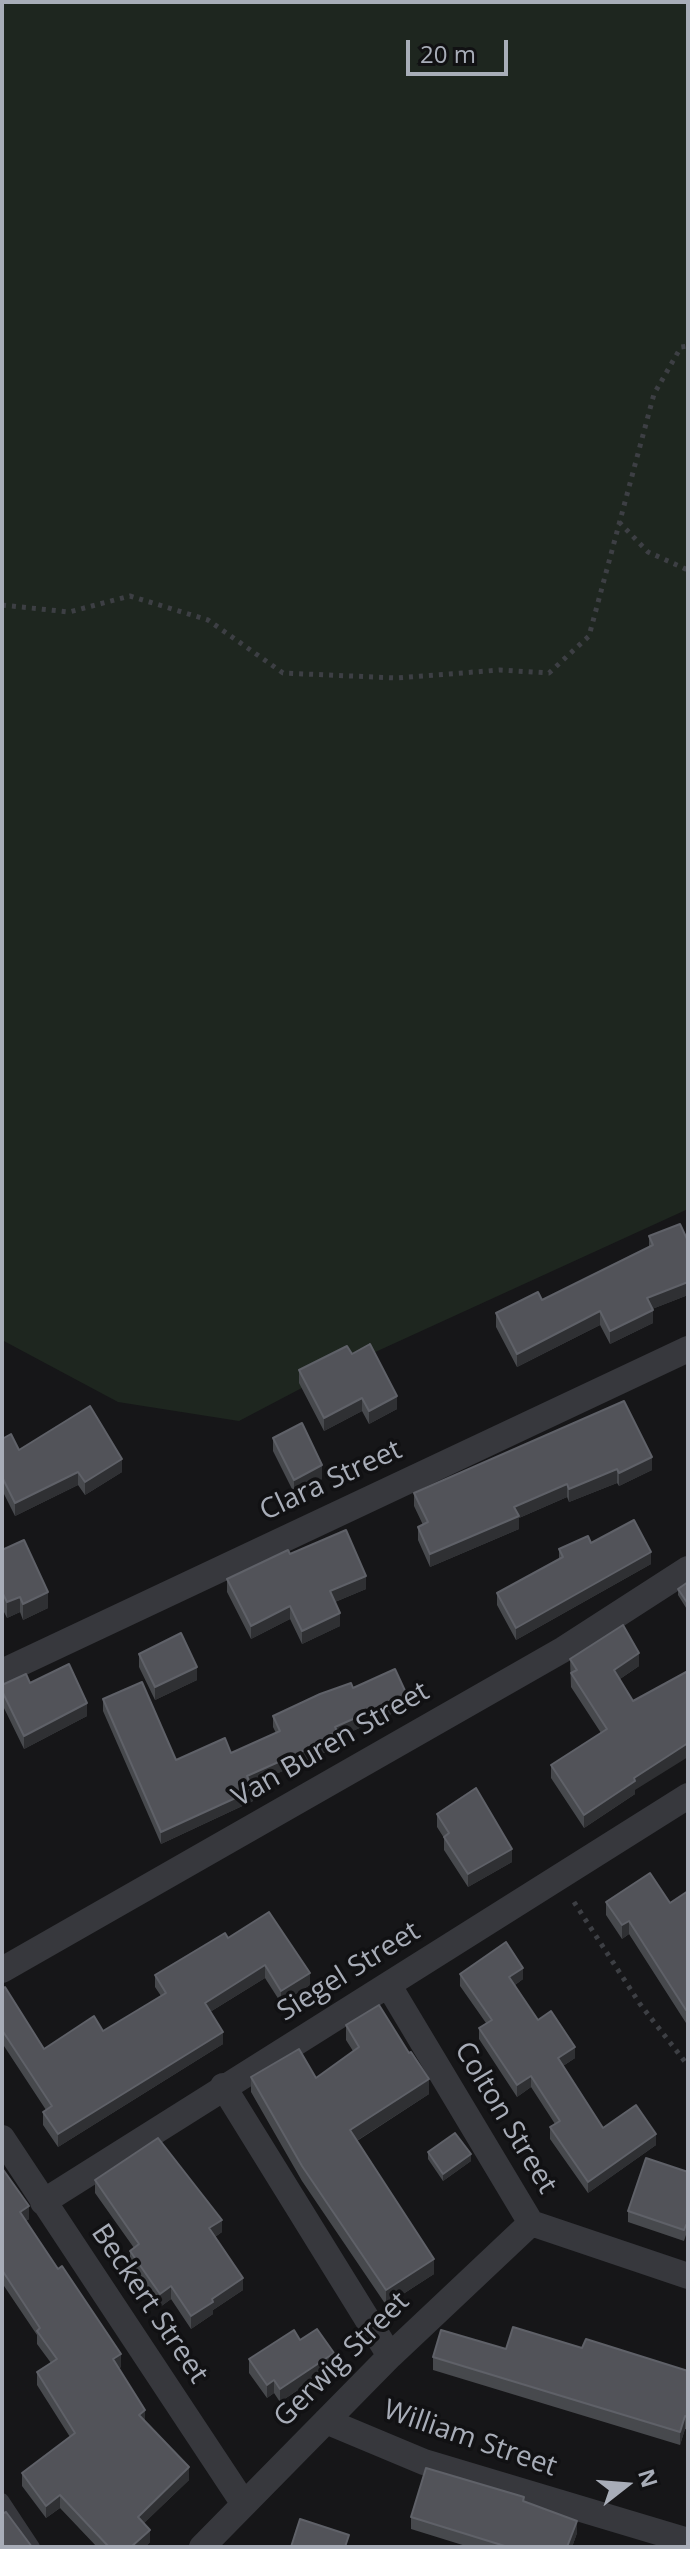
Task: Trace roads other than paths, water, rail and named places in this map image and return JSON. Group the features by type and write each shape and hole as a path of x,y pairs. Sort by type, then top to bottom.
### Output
{"street":[{"name":"Clara Street","path":"2,1672 688,1349"},
{"name":"Van Buren Street","path":"2,1970 564,1649 688,1569"},
{"name":"Siegel Street","path":"43,2202 688,1796"},
{"name":"Colton Street","path":"389,1986 531,2223 688,2276"},
{"name":"William Street","path":"223,2086 390,2356"},
{"name":"Beckert Street","path":"2,2138 244,2504"},
{"name":"Gerwig Street","path":"202,2547 390,2356 531,2223"},
{"name":"William Street","path":"326,2421 424,2462 688,2541"}],"lane":[{"path":"2,2500 33,2547"}]}
